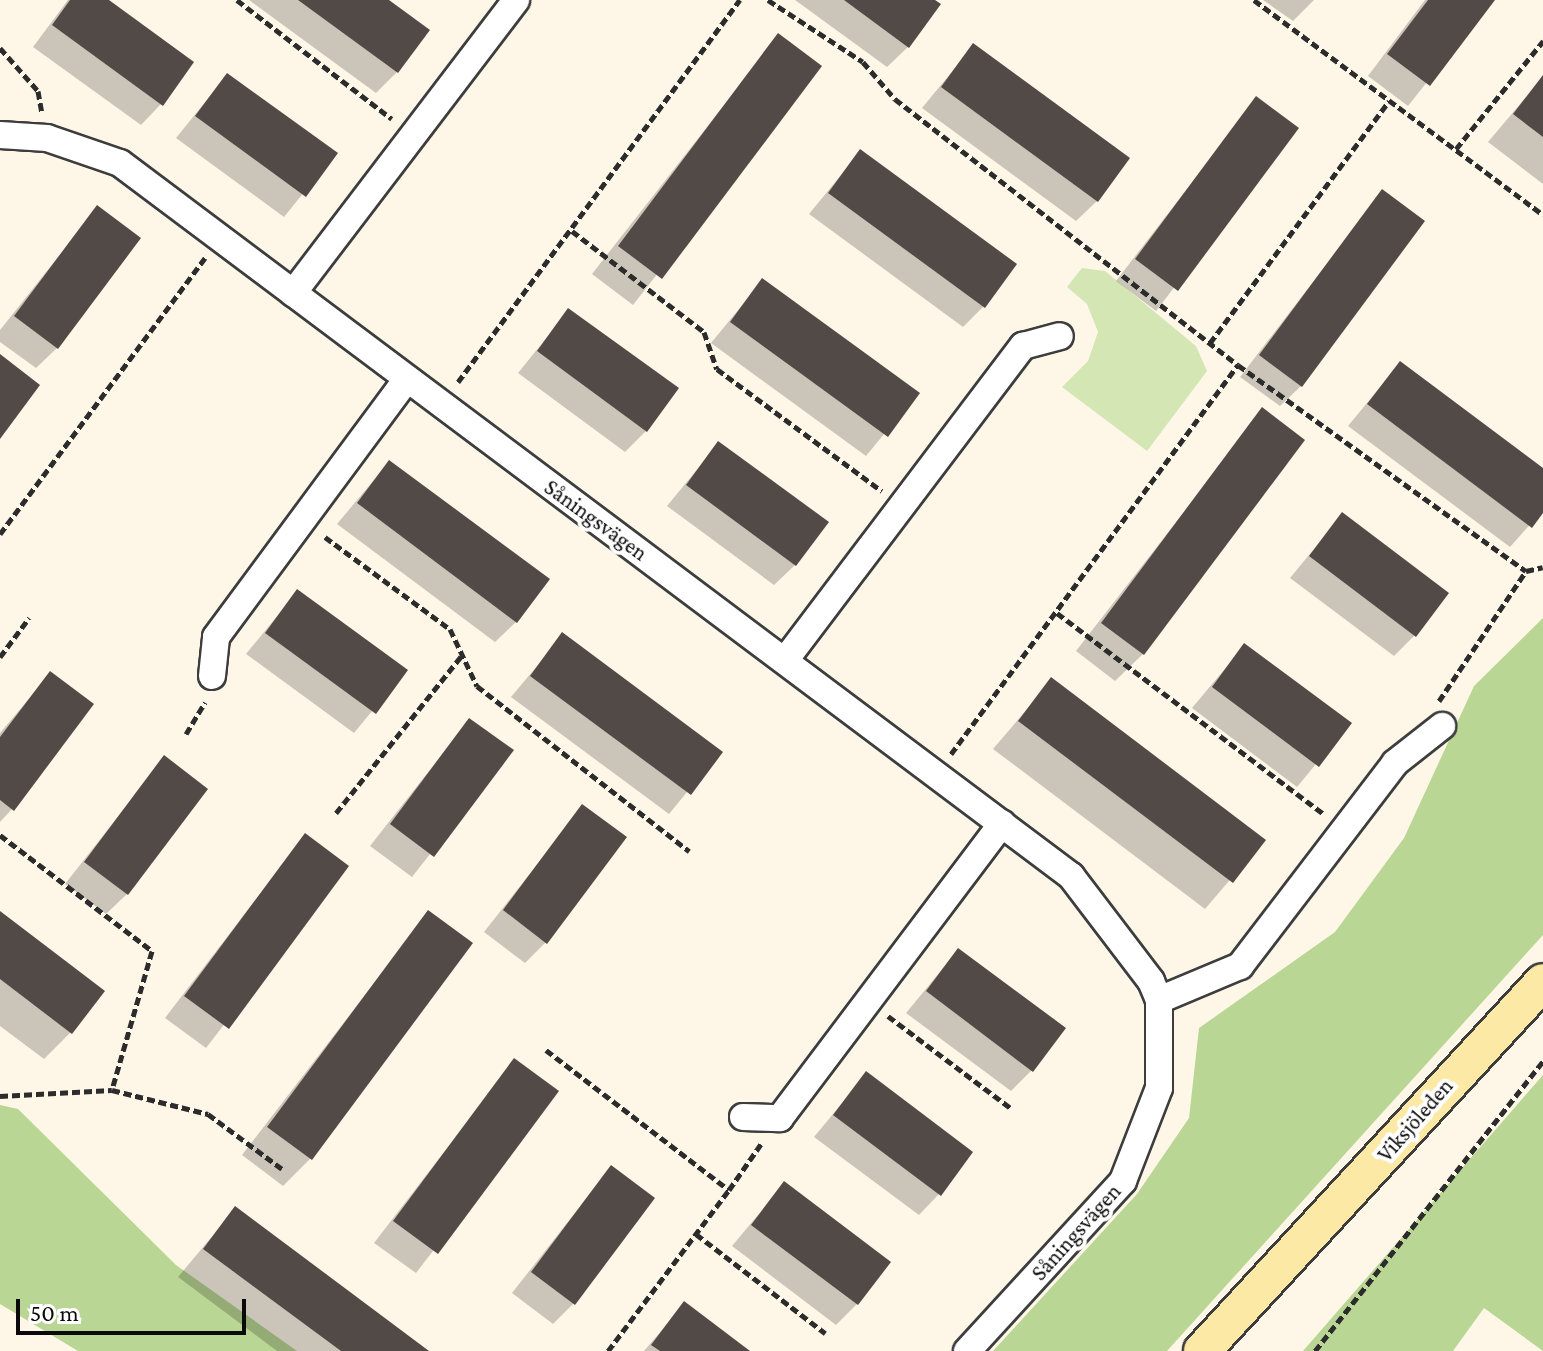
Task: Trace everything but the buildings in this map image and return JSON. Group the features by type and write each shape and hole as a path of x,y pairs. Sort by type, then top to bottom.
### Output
{"main road":[{"name":"Viksjöleden","path":"1202,1351 1290,1262 1543,982"},
{"name":"Viksjöleden","path":"1231,1351 1290,1262"}],"street":[{"path":"293,293 516,0"},
{"name":"Såningsvägen","path":"0,135 47,138 120,163 406,380 786,659 1071,876 1159,1000 1159,1088 1123,1181 967,1351"},
{"path":"786,659 898,504 1023,346 1060,336"},
{"path":"212,676 216,637 406,380"},
{"path":"1159,1000 1240,966 1395,763 1442,726"},
{"path":"743,1117 780,1118 1002,823"}],"path":[{"path":"237,0 412,134"},
{"path":"440,405 572,231 740,0"},
{"path":"768,0 863,62 895,99 1238,365 1526,571"},
{"path":"1254,0 1543,215"},
{"path":"1456,149 1543,41"},
{"path":"0,48 38,91 47,138"},
{"path":"1210,343 1389,101"},
{"path":"572,231 704,332 717,369 898,504"},
{"path":"0,534 222,239"},
{"path":"936,773 1238,365"},
{"path":"301,520 450,629 477,686 689,851"},
{"path":"1442,726 1439,697 1526,571 1543,567"},
{"path":"1057,613 1344,829"},
{"path":"0,657 29,618"},
{"path":"336,813 463,654"},
{"path":"186,734 200,720 212,676"},
{"path":"0,835 152,951 112,1090"},
{"path":"869,1001 1012,1109"},
{"path":"546,1050 729,1190"},
{"path":"1315,1351 1543,1061"},
{"path":"0,1096 112,1090 208,1114 282,1169"},
{"path":"608,1351 780,1118"},
{"path":"696,1234 825,1333"}],"green space":[{"path":"1082,268 1105,271 1196,346 1207,371 1147,451 1062,387 1088,361 1098,332 1087,304 1067,287"},
{"path":"1543,618 1543,935 1167,1351 993,1351 1137,1194 1189,1118 1199,1028 1335,932 1404,838 1474,686"},
{"path":"1543,1075 1543,1351 1484,1308 1453,1351 1303,1351"},
{"path":"0,1105 18,1109 176,1265 297,1351 78,1351 0,1304"}]}
